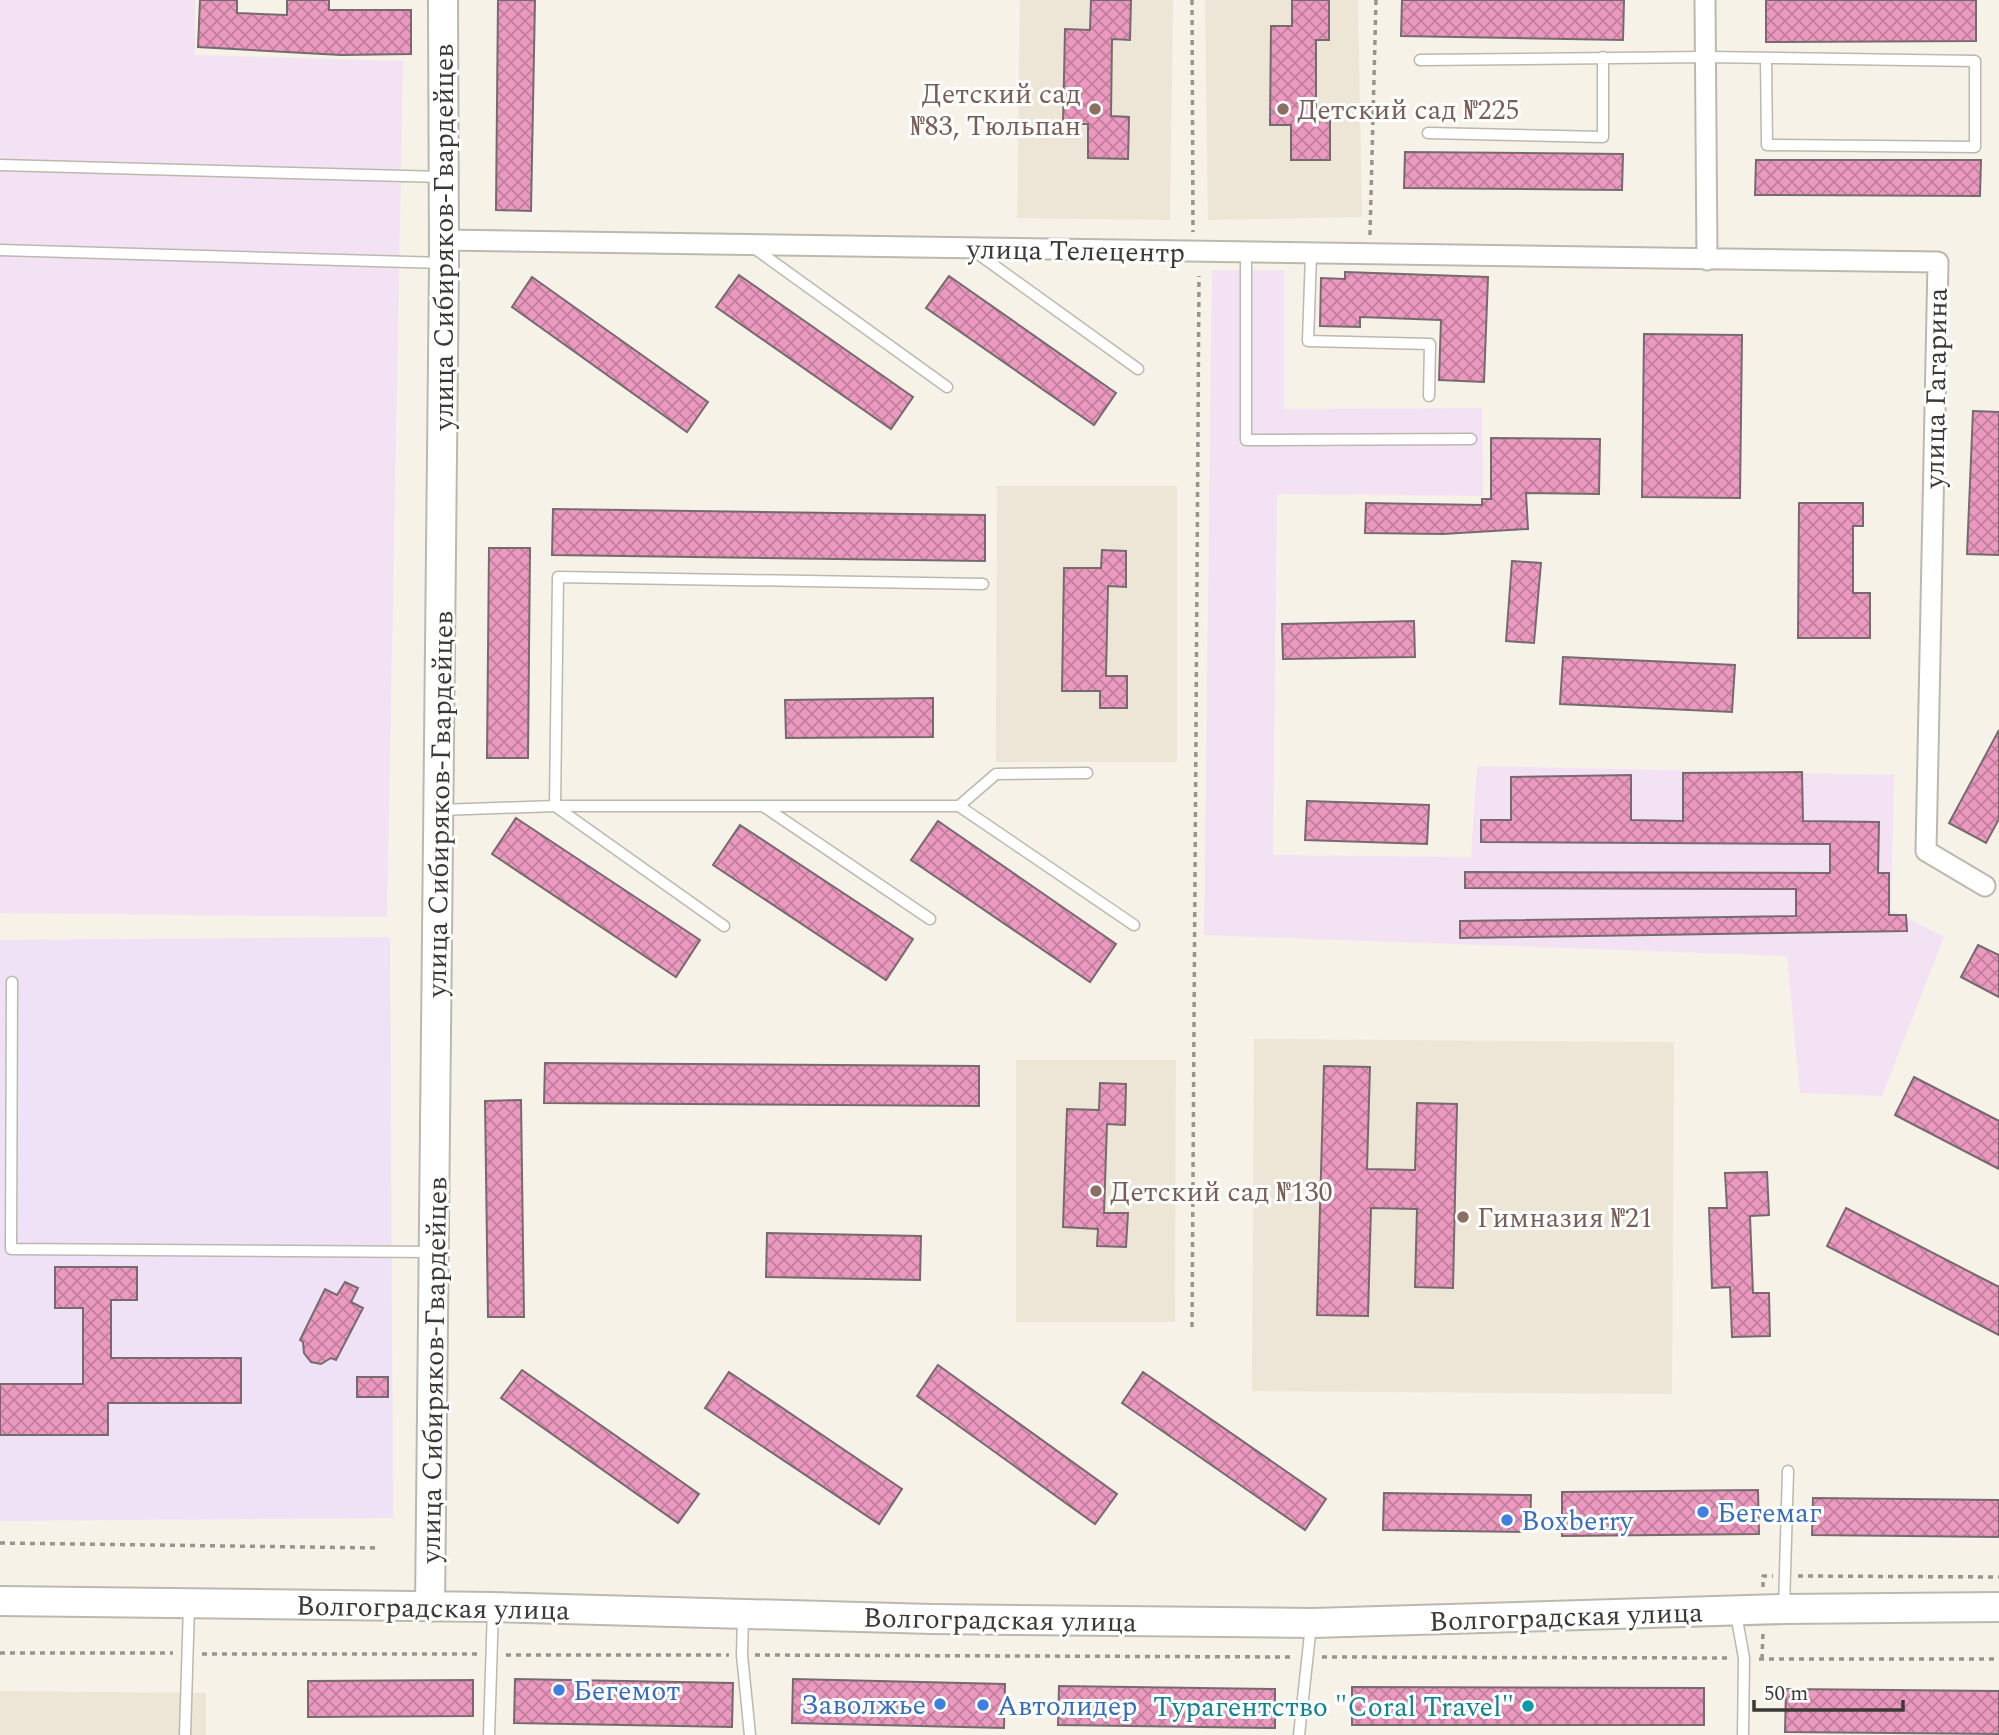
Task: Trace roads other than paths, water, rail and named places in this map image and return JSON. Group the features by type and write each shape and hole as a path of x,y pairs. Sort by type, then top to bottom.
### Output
{"main road":[{"name":"улица Сибиряков-Гвардейцев","path":"430,1607 444,252 443,0"},
{"name":"Волгоградская улица","path":"0,1601 493,1607 932,1619 1312,1623 1784,1609 1999,1607"}],"street":[{"path":"1705,0 1707,260"},
{"name":"улица Телецентр","path":"444,252 751,245 1707,260"},
{"name":"улица Гагарина","path":"1707,260 1938,262 1926,851 1985,886"}],"lane":[{"path":"1428,133 1603,137 1603,57"},
{"path":"1420,60 1705,57 1975,61 1975,147 1767,145 1766,59"},
{"path":"0,165 444,177"},
{"path":"751,245 947,387"},
{"path":"969,248 1138,369"},
{"path":"0,250 444,252"},
{"path":"1247,253 1246,440 1471,439"},
{"path":"1311,254 1308,341 1430,344 1429,396"},
{"path":"555,806 558,577 983,584"},
{"path":"958,806 996,774 1087,772"},
{"path":"555,806 724,926"},
{"path":"439,810 555,806 958,806 1134,925"},
{"path":"763,806 930,919"},
{"path":"12,982 11,1249 435,1252"},
{"path":"1784,1609 1788,1471"},
{"path":"185,1735 189,1604"},
{"path":"489,1735 493,1607"},
{"path":"1736,1611 1744,1658 1743,1735"},
{"path":"743,1614 742,1655 750,1735"},
{"path":"1304,1734 1312,1623"}],"place":[{"name":"Детский сад №83, Тюльпан","path":"1095,109"},
{"name":"Детский сад №225","path":"1283,109"},
{"name":"Детский сад №130","path":"1096,1191"},
{"name":"Гимназия №21","path":"1463,1217"},
{"name":"Бегемаг","path":"1703,1512"},
{"name":"Boxberry","path":"1507,1520"},
{"name":"Бегемот","path":"559,1690"},
{"name":"Заволжье","path":"940,1704"},
{"name":"Автолидер","path":"983,1705"},
{"name":"Турагентство \"Coral Travel\"","path":"1528,1706"}]}
